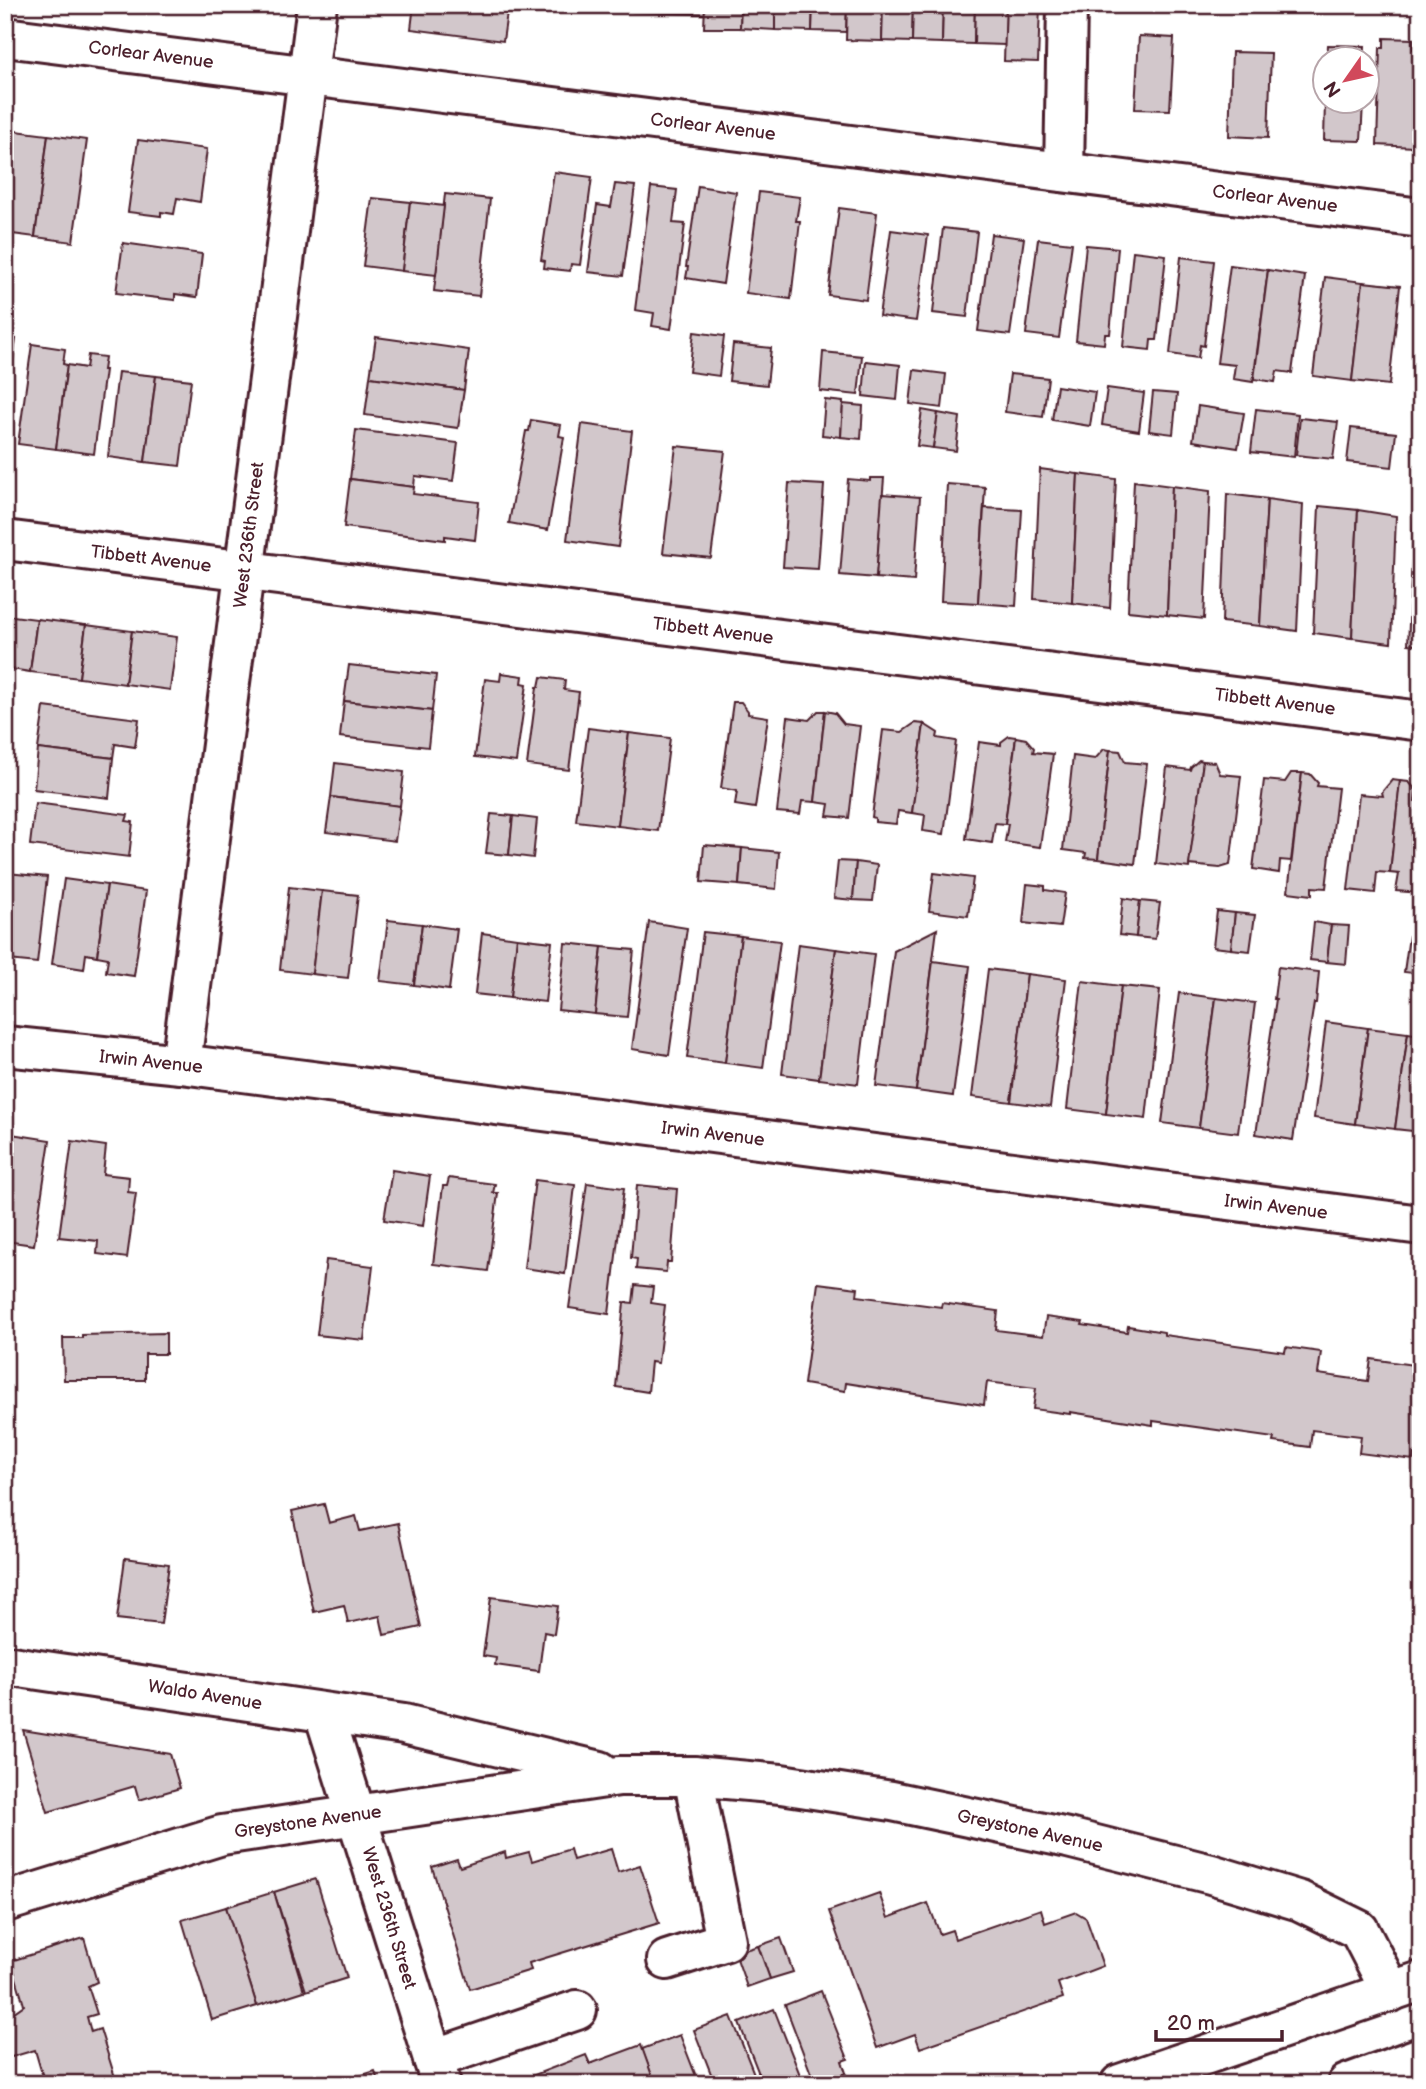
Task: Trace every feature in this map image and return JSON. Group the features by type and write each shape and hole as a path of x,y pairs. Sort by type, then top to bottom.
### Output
{"street":[{"name":"West 236th Street","path":"181,1064 317,5"},
{"path":"1064,172 1067,5"},
{"name":"Corlear Avenue","path":"5,37 1421,218"},
{"name":"Tibbett Avenue","path":"5,540 1421,721"},
{"name":"Irwin Avenue","path":"5,1046 181,1064 1421,1225"},
{"name":"Waldo Avenue","path":"5,1665 404,1724"},
{"name":"West 236th Street","path":"324,1713 437,2071"},
{"name":"Greystone Avenue","path":"404,1724 619,1776"},
{"name":"Greystone Avenue","path":"5,1902 222,1835 619,1776 693,1776 781,1784 892,1801 1068,1838 1211,1874 1300,1901 1359,1930 1406,1987"},
{"path":"667,1961 726,1941 693,1776"},
{"path":"1120,2084 1406,1987"},
{"path":"437,2071 577,2010"},
{"path":"1347,2084 1421,2057"}],"building":[{"path":"414,5 508,5 503,41 411,29"},
{"path":"633,5 669,5 669,13 633,12"},
{"path":"669,5 705,5 705,14 669,13"},
{"path":"705,5 741,5 740,28 704,28"},
{"path":"741,5 775,5 775,30 740,28"},
{"path":"775,5 813,5 812,31 775,30"},
{"path":"813,5 847,5 846,32 812,31"},
{"path":"847,5 883,5 882,41 846,40"},
{"path":"883,5 913,5 912,42 882,41"},
{"path":"913,5 943,5 942,43 912,42"},
{"path":"943,5 975,5 974,44 942,43"},
{"path":"975,5 1006,5 1005,45 974,44"},
{"path":"1006,5 1040,5 1038,62 1004,61"},
{"path":"1139,36 1174,38 1170,110 1135,109"},
{"path":"1384,38 1413,39 1413,49 1418,49 1414,147 1377,145 1380,116 1380,48 1384,48"},
{"path":"1232,52 1271,53 1268,138 1229,136"},
{"path":"1419,68 1421,139 1417,139"},
{"path":"1325,116 1362,116 1361,141 1324,140"},
{"path":"8,130 48,135 35,237 5,233 5,151"},
{"path":"48,135 87,140 73,242 35,237"},
{"path":"138,140 207,149 200,202 177,198 174,214 161,212 161,216 128,212"},
{"path":"554,172 592,177 580,265 571,264 570,271 544,268 545,261 541,260"},
{"path":"615,184 635,186 623,276 588,272 597,205 611,207"},
{"path":"698,186 736,192 723,284 686,278"},
{"path":"651,187 677,190 673,223 685,224 671,329 652,326 654,313 635,310"},
{"path":"759,192 800,197 796,221 800,221 791,299 746,293"},
{"path":"445,194 490,199 479,296 434,291"},
{"path":"372,198 410,202 402,271 363,266"},
{"path":"410,202 444,206 436,275 402,271"},
{"path":"839,208 877,213 866,300 828,295"},
{"path":"943,228 977,232 967,317 933,313"},
{"path":"891,230 928,235 916,321 879,316"},
{"path":"991,234 1024,238 1010,335 978,331"},
{"path":"1038,239 1072,243 1059,338 1026,334"},
{"path":"123,243 202,254 197,297 175,294 175,300 116,293"},
{"path":"1086,245 1118,248 1110,334 1105,334 1104,344 1076,341"},
{"path":"1133,251 1166,255 1157,340 1151,340 1150,350 1123,347"},
{"path":"1181,257 1214,261 1204,346 1200,345 1198,358 1170,354"},
{"path":"1230,265 1268,270 1253,382 1233,379 1235,365 1217,363"},
{"path":"1268,270 1305,276 1292,373 1277,371 1275,382 1254,379"},
{"path":"1325,277 1363,282 1352,381 1313,376"},
{"path":"1363,282 1400,286 1389,385 1352,381"},
{"path":"694,332 724,336 719,376 689,372"},
{"path":"376,337 469,350 464,390 370,377"},
{"path":"5,338 16,339 5,420"},
{"path":"32,344 65,349 63,364 67,365 56,449 18,444"},
{"path":"733,344 771,348 767,385 729,381"},
{"path":"823,352 862,356 858,395 820,391"},
{"path":"88,355 105,357 94,454 56,449 67,365 86,368"},
{"path":"866,361 900,365 897,400 863,396"},
{"path":"914,370 946,374 942,408 910,404"},
{"path":"118,372 156,376 145,462 108,457"},
{"path":"1010,374 1048,378 1043,417 1005,412"},
{"path":"156,376 191,380 180,466 145,462"},
{"path":"370,377 464,390 458,428 365,415"},
{"path":"1057,386 1095,392 1090,426 1052,420"},
{"path":"1107,388 1144,393 1139,431 1102,425"},
{"path":"1153,392 1177,394 1173,434 1149,431"},
{"path":"825,400 843,402 841,437 822,435"},
{"path":"843,404 863,406 861,439 841,437"},
{"path":"1198,406 1244,413 1238,448 1193,441"},
{"path":"1256,409 1298,414 1294,457 1251,452"},
{"path":"922,410 938,413 933,448 917,446"},
{"path":"938,413 960,417 956,451 933,448"},
{"path":"1300,418 1338,422 1333,459 1296,455"},
{"path":"531,420 561,425 559,436 564,437 548,530 509,523 526,431 529,431"},
{"path":"582,424 632,431 618,547 567,540"},
{"path":"1351,428 1396,433 1392,467 1347,462"},
{"path":"356,430 458,443 453,481 415,476 414,487 350,479"},
{"path":"676,446 725,451 711,558 663,553"},
{"path":"1040,469 1078,474 1072,603 1034,599"},
{"path":"1078,474 1116,479 1110,608 1072,603"},
{"path":"870,478 884,478 876,578 840,575 848,479 870,481"},
{"path":"350,479 414,487 413,494 479,502 475,540 445,536 445,540 344,527"},
{"path":"1134,481 1172,486 1167,615 1128,611"},
{"path":"789,483 824,485 818,569 783,567"},
{"path":"947,484 985,487 978,603 941,601"},
{"path":"1172,486 1210,491 1204,619 1167,615"},
{"path":"882,494 920,497 914,581 876,578"},
{"path":"1227,494 1267,499 1260,626 1222,622"},
{"path":"1267,499 1303,504 1297,631 1260,626"},
{"path":"1319,506 1358,510 1352,638 1313,633"},
{"path":"984,508 1022,510 1016,606 978,603"},
{"path":"1358,510 1396,516 1391,643 1352,638"},
{"path":"1414,518 1421,519 1421,646 1408,644"},
{"path":"5,615 37,619 30,672 5,668"},
{"path":"37,619 86,625 79,678 30,672"},
{"path":"86,625 132,631 125,684 79,678"},
{"path":"132,631 177,637 170,690 125,684"},
{"path":"349,665 436,675 432,711 344,701"},
{"path":"501,673 523,676 522,683 527,684 516,762 475,757 485,679 500,681"},
{"path":"541,677 565,680 564,690 579,692 569,770 527,765 537,687"},
{"path":"344,701 432,711 428,747 340,737"},
{"path":"733,702 741,702 748,714 768,717 755,808 735,805 737,791 721,788"},
{"path":"44,707 139,719 135,747 115,744 113,758 38,749"},
{"path":"818,711 825,711 815,802 802,801 800,814 777,812 788,717 809,720"},
{"path":"825,711 835,713 844,724 860,726 849,818 827,816 829,804 815,802"},
{"path":"915,723 924,724 912,813 898,811 896,824 875,822 872,817 883,730 902,732"},
{"path":"924,724 938,733 937,738 956,741 944,834 923,831 925,815 912,813"},
{"path":"588,728 629,733 618,826 576,821"},
{"path":"629,733 670,738 658,831 618,826"},
{"path":"1009,736 1016,737 1005,824 995,823 992,843 966,839 979,742 1001,745"},
{"path":"1016,737 1026,739 1034,748 1033,752 1053,754 1040,847 1005,842"},
{"path":"38,749 113,758 109,798 34,789"},
{"path":"1104,749 1110,750 1098,859 1085,858 1086,853 1063,850 1073,756 1095,759"},
{"path":"1110,750 1120,751 1125,762 1147,764 1135,864 1098,859"},
{"path":"1199,760 1203,761 1189,868 1156,864 1167,767 1190,770"},
{"path":"1203,761 1215,762 1220,774 1241,776 1230,865 1220,868 1189,865"},
{"path":"335,763 404,772 400,806 331,797"},
{"path":"1291,773 1302,773 1291,861 1280,860 1279,873 1253,869 1264,780 1285,782"},
{"path":"1302,773 1310,774 1318,783 1317,786 1338,788 1326,888 1312,887 1312,895 1288,892"},
{"path":"1392,780 1400,781 1390,873 1377,872 1375,893 1348,890 1359,794 1383,796 1382,792"},
{"path":"1400,781 1409,782 1416,790 1415,801 1421,801 1421,893 1396,891 1399,874 1390,873"},
{"path":"331,797 400,806 395,841 326,832"},
{"path":"35,803 128,815 126,821 133,822 129,857 30,845"},
{"path":"491,814 513,816 509,855 486,853"},
{"path":"513,816 537,819 533,858 509,855"},
{"path":"704,845 742,848 739,885 701,882"},
{"path":"742,848 779,852 776,889 739,885"},
{"path":"838,861 856,862 853,900 834,898"},
{"path":"856,862 877,865 873,901 853,900"},
{"path":"7,873 47,877 37,963 9,960 11,943 5,942"},
{"path":"934,873 973,878 968,916 929,911"},
{"path":"64,879 107,885 97,956 86,954 84,969 52,964"},
{"path":"1027,884 1045,886 1045,890 1065,893 1060,927 1023,923"},
{"path":"107,885 146,891 134,976 106,972 108,958 97,956"},
{"path":"289,887 322,891 312,974 280,970"},
{"path":"322,891 358,895 348,978 312,974"},
{"path":"1123,898 1140,901 1136,937 1119,935"},
{"path":"1140,901 1160,903 1155,939 1136,937"},
{"path":"1217,911 1235,913 1231,949 1213,947"},
{"path":"1235,913 1255,915 1250,951 1231,949"},
{"path":"388,920 422,924 414,985 380,981"},
{"path":"649,922 687,928 669,1055 632,1049"},
{"path":"1314,922 1331,925 1327,962 1310,960"},
{"path":"422,924 457,929 449,990 414,985"},
{"path":"1331,925 1349,926 1346,964 1327,962"},
{"path":"937,929 916,1091 876,1086 894,951"},
{"path":"703,932 741,936 725,1063 687,1058"},
{"path":"482,933 517,938 510,998 475,994"},
{"path":"741,936 780,941 763,1068 725,1063"},
{"path":"1409,936 1421,937 1421,974 1404,972"},
{"path":"517,938 552,942 545,1002 510,998"},
{"path":"565,943 602,947 595,1014 558,1010"},
{"path":"798,944 836,949 819,1079 782,1074"},
{"path":"602,947 634,950 627,1017 595,1014"},
{"path":"836,949 874,954 858,1084 819,1079"},
{"path":"933,961 970,966 953,1096 916,1091"},
{"path":"1278,967 1319,972 1293,1140 1256,1134 1276,999"},
{"path":"988,969 1027,974 1011,1102 972,1097"},
{"path":"1027,974 1066,979 1050,1107 1011,1102"},
{"path":"1082,981 1121,986 1106,1114 1067,1109"},
{"path":"1121,986 1160,990 1146,1119 1106,1114"},
{"path":"1179,993 1216,998 1199,1128 1162,1123"},
{"path":"1216,998 1255,1003 1238,1133 1199,1128"},
{"path":"1326,1022 1368,1028 1355,1124 1314,1118"},
{"path":"1368,1028 1408,1033 1395,1129 1355,1124"},
{"path":"1408,1033 1421,1035 1421,1132 1395,1129"},
{"path":"5,1133 50,1140 34,1245 5,1241"},
{"path":"72,1141 106,1146 103,1174 129,1177 128,1192 136,1193 127,1258 97,1254 98,1241 59,1237"},
{"path":"392,1170 430,1176 423,1226 384,1220"},
{"path":"449,1178 495,1184 493,1193 498,1193 488,1271 433,1264 443,1186 447,1186"},
{"path":"535,1180 575,1185 565,1274 524,1268"},
{"path":"587,1183 624,1188 609,1314 569,1308"},
{"path":"637,1185 677,1189 671,1262 667,1262 666,1272 636,1269 637,1259 631,1258"},
{"path":"326,1260 373,1266 364,1340 317,1335"},
{"path":"818,1283 858,1288 857,1296 998,1311 996,1330 1043,1336 1046,1317 1127,1332 1128,1326 1164,1332 1164,1335 1285,1352 1286,1347 1321,1352 1318,1374 1368,1381 1371,1359 1421,1366 1421,1455 1414,1454 1413,1460 1359,1453 1361,1436 1312,1430 1310,1447 1273,1442 1274,1438 1153,1421 1153,1425 1033,1409 1036,1388 987,1382 984,1405 846,1383 845,1391 804,1384"},
{"path":"635,1285 653,1287 651,1303 665,1305 658,1363 651,1362 648,1392 616,1387 624,1302 633,1303"},
{"path":"166,1333 166,1354 145,1354 145,1380 64,1380 63,1338"},
{"path":"324,1504 329,1523 356,1516 360,1531 398,1523 421,1627 384,1635 380,1616 348,1623 344,1605 314,1612 292,1511"},
{"path":"125,1558 169,1564 161,1624 117,1619"},
{"path":"491,1597 558,1606 554,1634 544,1632 539,1671 495,1665 496,1658 483,1656"},
{"path":"23,1730 170,1754 180,1788 139,1800 135,1786 48,1812"},
{"path":"570,1849 573,1860 611,1849 618,1872 640,1865 659,1923 529,1963 531,1970 470,1989 432,1867 457,1859 460,1867 505,1852 506,1858 529,1852 532,1861"},
{"path":"316,1879 347,1978 306,1991 274,1892"},
{"path":"274,1892 304,1991 257,2006 226,1907"},
{"path":"879,1893 888,1918 928,1903 940,1934 952,1930 955,1939 1041,1909 1045,1923 1076,1912 1086,1918 1103,1966 1058,1983 1063,1998 920,2048 915,2034 877,2048 829,1911"},
{"path":"226,1907 257,2006 212,2020 182,1920"},
{"path":"84,1938 97,1982 88,1986 97,2014 87,2017 91,2032 100,2029 117,2084 45,2084 35,2050 5,2059 5,2015 24,2005 11,1961"},
{"path":"781,1938 793,1972 770,1979 758,1946"},
{"path":"758,1946 770,1979 747,1987 735,1953"},
{"path":"821,1991 848,2059 842,2061 846,2073 815,2084 785,2005"},
{"path":"774,2009 800,2075 797,2076 800,2084 763,2084 739,2023"},
{"path":"731,2016 758,2084 715,2084 694,2030"},
{"path":"680,2035 699,2084 655,2084 642,2049"},
{"path":"641,2045 655,2084 511,2084 586,2055 590,2064"},
{"path":"375,2071 379,2084 334,2084"}]}
